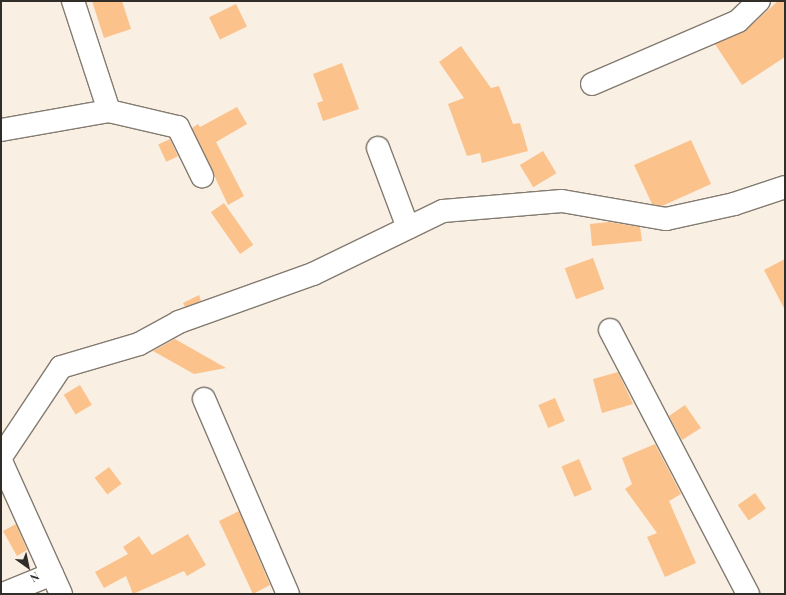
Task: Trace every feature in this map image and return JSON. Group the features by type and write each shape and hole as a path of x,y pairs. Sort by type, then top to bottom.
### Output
{"street":[{"path":"73,1 109,111"},
{"path":"592,84 738,21 759,1"},
{"path":"1,130 109,111 178,127 202,176"},
{"path":"378,148 408,228"},
{"path":"1,457 61,367 139,344 179,322 313,274 444,211 562,202 666,219 734,204 785,187"},
{"path":"610,330 748,594"},
{"path":"204,399 288,594"},
{"path":"1,461 61,594"},
{"path":"3,594 52,574"}],"building":[{"path":"92,1 122,1 131,29 104,38"},
{"path":"778,1 785,1 785,57 742,85 715,44 746,30"},
{"path":"236,4 247,26 220,40 209,17"},
{"path":"461,46 491,88 499,86 513,124 520,123 528,151 482,163 480,153 467,156 448,104 464,98 439,62"},
{"path":"342,63 359,109 323,121 317,103 323,101 313,74"},
{"path":"237,107 247,124 216,142 244,196 228,205 192,128 198,124 200,127"},
{"path":"170,139 178,156 166,162 158,144"},
{"path":"691,140 711,184 662,206 652,204 634,165"},
{"path":"543,151 556,173 533,187 520,165"},
{"path":"224,203 253,245 240,254 211,212"},
{"path":"609,222 640,227 642,241 592,246 590,224"},
{"path":"593,258 604,289 576,299 565,268"},
{"path":"785,259 785,310 764,270"},
{"path":"199,295 201,301 185,307 183,303"},
{"path":"175,339 226,368 194,374 153,351"},
{"path":"618,372 633,404 602,413 593,379"},
{"path":"80,385 92,405 76,415 64,395"},
{"path":"555,398 565,421 548,428 538,405"},
{"path":"685,405 701,428 682,440 669,416"},
{"path":"655,444 681,494 669,501 696,563 665,577 647,537 657,533 625,489 632,484 622,458"},
{"path":"579,459 592,489 574,497 562,466"},
{"path":"109,467 122,484 107,495 95,478"},
{"path":"755,493 766,509 749,521 738,505"},
{"path":"239,511 270,585 253,594 219,521"},
{"path":"16,524 27,550 17,556 3,531"},
{"path":"188,534 206,565 187,576 184,571 133,594 126,576 104,588 95,572 128,554 123,547 139,536 152,555"}]}
